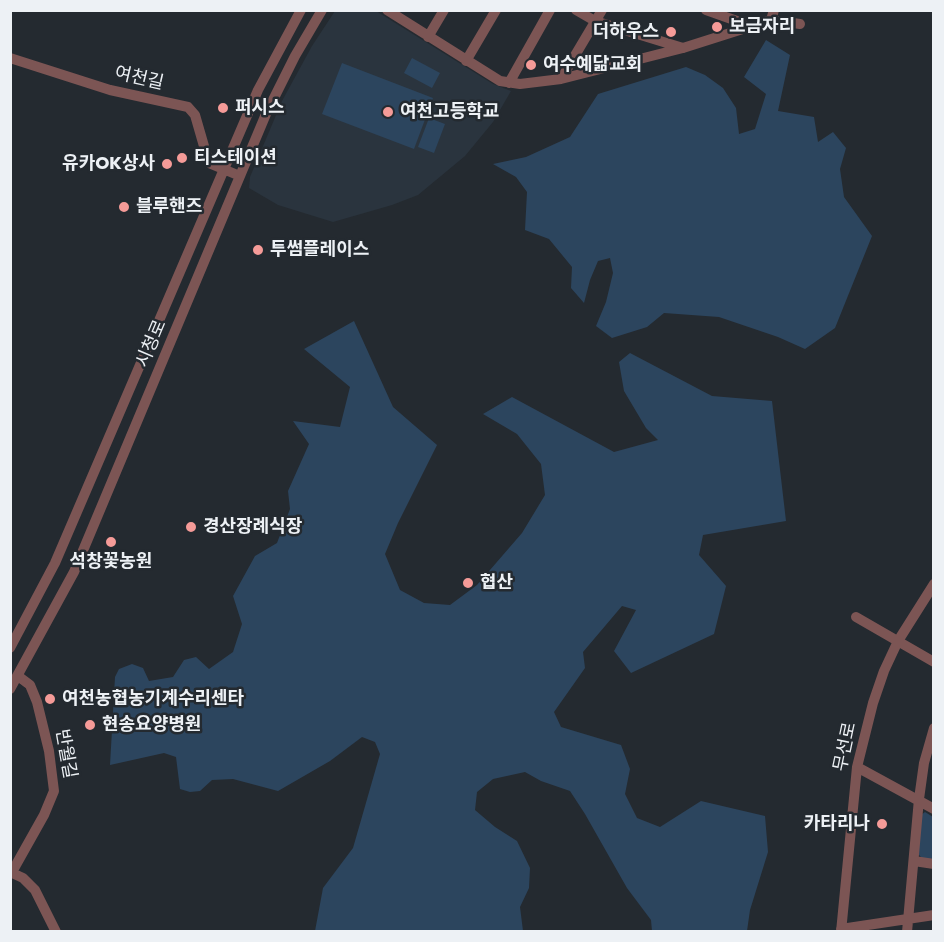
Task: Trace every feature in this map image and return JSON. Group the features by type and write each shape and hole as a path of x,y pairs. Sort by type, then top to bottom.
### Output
{"street":[{"name":"시청로","path":"10,648 55,563 258,90 301,10"},
{"name":"시청로","path":"10,689 74,572 280,84 322,10"},
{"path":"428,37 444,10"},
{"path":"466,60 496,10"},
{"path":"509,83 550,10"},
{"path":"576,10 596,21 683,48"},
{"path":"561,79 602,10"},
{"path":"706,10 751,26"},
{"path":"388,11 500,81 509,83 533,83 561,79 683,48 751,26 773,15 800,24"},
{"name":"여천길","path":"10,58 110,90 188,107 195,115 208,160 224,169"},
{"path":"224,169 240,176"},
{"name":"무선로","path":"841,930 857,766 878,687 898,641 933,584"},
{"path":"856,617 933,662"},
{"name":"반월길","path":"18,676 30,685 36,696 49,751 54,791 53,798 24,853 11,872 28,881 39,897 56,932"},
{"path":"907,932 919,799 929,765 933,728"},
{"path":"857,766 919,799 933,809"},
{"path":"24,853 21,864 28,881"},
{"path":"914,861 933,864"},
{"path":"841,930 933,915"}],"shaded area":[{"name":"여천고등학교","path":"335,11 376,11 493,84 511,91 493,122 465,156 418,195 333,222 278,205 249,188 250,177 282,101 312,46"},
{"path":"766,40 790,55 778,111 814,117 818,142 833,132 846,148 840,169 844,197 872,236 835,328 805,349 778,337 719,317 664,313 647,327 612,338 596,326 606,302 613,273 610,258 598,261 584,303 571,288 572,267 549,239 525,230 527,192 516,177 493,164 526,157 570,137 598,94 686,67 705,75 723,88 736,108 739,134 755,129 766,94 744,77"},
{"path":"412,58 440,73 432,88 404,73"},
{"path":"342,63 433,98 414,149 322,114"},
{"path":"429,118 445,124 434,153 418,147"},
{"path":"354,321 393,407 437,445 385,554 400,590 424,603 450,605 477,585 522,533 545,495 541,464 517,434 483,414 512,397 614,452 658,440 646,428 624,391 619,362 630,353 712,396 772,401 786,521 703,535 699,555 726,586 714,634 631,673 614,651 636,610 622,606 583,652 585,668 554,712 561,727 621,745 630,769 625,794 637,818 660,827 701,801 765,816 768,852 750,910 747,931 652,931 651,920 627,888 570,791 541,781 525,772 493,779 477,792 475,810 495,827 517,841 530,868 529,888 520,907 523,931 315,931 323,888 353,848 380,754 375,742 362,737 330,761 278,791 233,779 212,780 200,791 190,792 180,789 176,757 164,753 110,765 115,677 119,669 132,664 143,668 149,681 173,677 184,660 196,657 209,669 233,652 242,624 233,596 255,556 277,543 290,509 288,491 309,444 293,421 340,427 350,387 304,349"},
{"path":"925,812 933,817 933,860 922,858 918,854 921,815"}],"place":[{"name":"보금자리","path":"717,27"},
{"name":"더하우스","path":"671,32"},
{"name":"여수예닮교회","path":"531,65"},
{"name":"퍼시스","path":"223,108"},
{"name":"여천고등학교","path":"388,112"},
{"name":"티스테이션","path":"182,158"},
{"name":"유카OK상사","path":"167,164"},
{"name":"블루핸즈","path":"124,207"},
{"name":"투썸플레이스","path":"258,250"},
{"name":"경산장례식장","path":"191,527"},
{"name":"석창꽃농원","path":"111,542"},
{"name":"협산","path":"468,583"},
{"name":"여천농협농기계수리센타","path":"50,699"},
{"name":"현송요양병원","path":"90,725"},
{"name":"카타리나","path":"882,824"}]}
